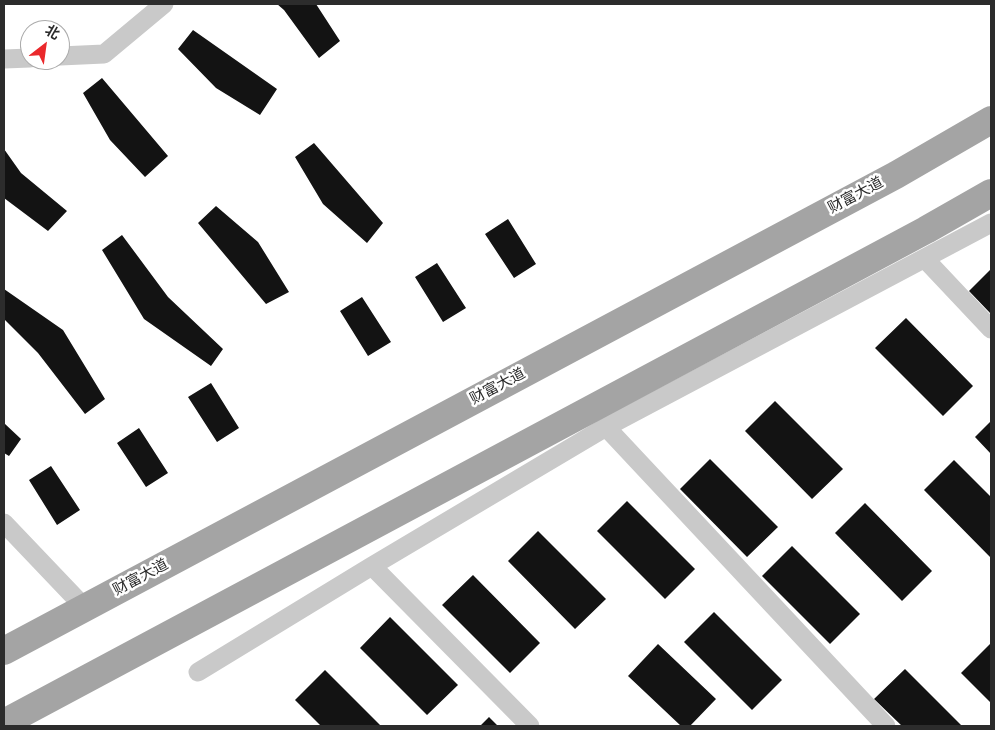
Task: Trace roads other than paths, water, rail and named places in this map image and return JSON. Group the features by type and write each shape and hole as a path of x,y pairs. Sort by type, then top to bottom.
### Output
{"main road":[{"name":"财富大道","path":"4,651 887,180 991,120"},
{"path":"4,723 909,239 991,193"}],"street":[{"path":"70,56 104,54 164,4"},
{"path":"4,59 20,58"},
{"path":"198,672 606,427 991,223"},
{"path":"925,258 991,329"},
{"path":"606,427 886,726"},
{"path":"4,523 85,608"},
{"path":"372,566 530,726"}]}
